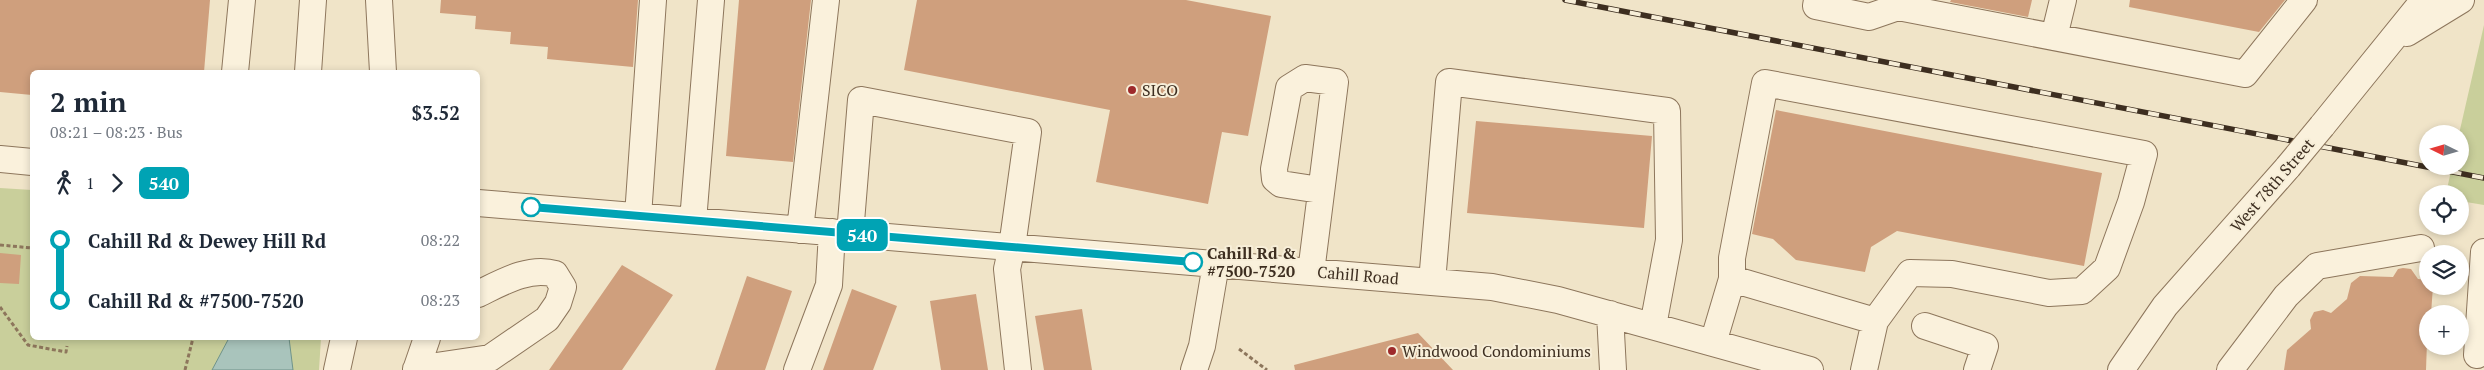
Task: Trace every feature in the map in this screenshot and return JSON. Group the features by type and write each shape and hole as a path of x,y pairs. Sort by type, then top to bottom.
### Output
{"street":[{"path":"236,70 242,0"},
{"path":"308,70 313,0"},
{"path":"379,0 383,70"},
{"path":"638,216 653,0"},
{"path":"693,221 711,0"},
{"path":"800,230 826,0"},
{"path":"1817,0 1816,6 1871,8 1919,5 2054,37 2245,74 2304,0"},
{"path":"2054,37 2063,0"},
{"path":"2390,45 2405,0"},
{"name":"West 78th Street","path":"2121,370 2165,306 2288,167 2390,45 2424,0"},
{"path":"2390,45 2461,0"},
{"path":"1432,282 1449,82 1667,111 1669,240 1653,326"},
{"path":"1713,343 1732,278 1732,258 1765,83 2144,154 2131,202 2107,268 2082,291 2049,293 1952,274 1910,273 1875,321 1864,370"},
{"path":"797,370 829,285 841,233 861,100 1028,132 1012,247 1006,269 1018,370"},
{"path":"0,159 30,162"},
{"path":"480,188 513,206"},
{"path":"1311,272 1320,190"},
{"name":"Cahill Road","path":"480,202 1492,287 1558,300 1713,343 1781,366 1810,370"},
{"path":"2230,370 2286,296 2317,266 2419,248"},
{"path":"2476,358 2484,252"},
{"path":"1194,370 1202,346 1216,264"},
{"path":"426,340 416,370 490,358 547,319 558,303 563,287 555,274 546,271 529,272 480,293"},
{"path":"1732,278 1875,321"},
{"path":"1610,314 1613,370"},
{"path":"1925,326 1985,346 1977,370"},
{"path":"337,370 344,340"}],"path":[{"path":"0,245 30,248"},
{"path":"0,307 28,345 66,352 67,346"},
{"path":"184,370 192,340"},
{"path":"1239,349 1267,370"}],"green space":[{"path":"2484,25 2484,205 2469,202 2469,185 2448,185 2450,175 2469,175 2469,125 2461,125"},
{"path":"0,188 30,190 30,340 321,340 319,370 0,370"}],"water":[{"path":"228,340 289,340 293,370 212,370"}],"building":[{"path":"0,0 210,0 204,70 30,70 30,95 0,92"},
{"path":"441,0 638,0 633,67 547,59 548,47 510,44 511,32 475,29 476,16 440,13"},
{"path":"739,0 811,0 793,162 726,156"},
{"name":"SICO","path":"917,0 1186,0 1271,16 1248,136 1222,132 1208,204 1096,182 1110,110 904,70"},
{"path":"1951,0 2032,0 2028,17 1950,2"},
{"path":"2130,0 2285,0 2259,32 2129,7"},
{"path":"1776,110 2102,173 2084,266 1897,231 1871,247 1865,272 1796,260 1773,239 1752,234"},
{"path":"1476,121 1652,136 1644,228 1467,213"},
{"path":"0,253 21,255 19,284 0,283"},
{"path":"622,265 673,295 622,370 549,370"},
{"path":"2398,269 2411,269 2419,279 2419,295 2432,295 2432,305 2419,305 2419,355 2427,355 2426,370 2284,370 2287,350 2311,329 2310,320 2314,312 2323,310 2331,313 2347,299 2351,283 2360,276 2393,277"},
{"path":"747,276 792,291 765,370 715,370"},
{"path":"852,289 897,306 873,370 823,370"},
{"path":"976,294 988,370 941,370 930,301"},
{"path":"1082,309 1092,370 1044,370 1035,316"},
{"name":"Windwood Condominiums","path":"1418,333 1453,370 1295,370 1294,365"}],"railway":[{"path":"1565,0 2484,178"}],"bus line":[{"name":"540","path":"531,207 1193,262"}],"place":[{"name":"SICO","path":"1132,90"},
{"name":"Cahill Rd & #7500-7520","path":"1193,262"},
{"name":"Windwood Condominiums","path":"1392,351"}]}
